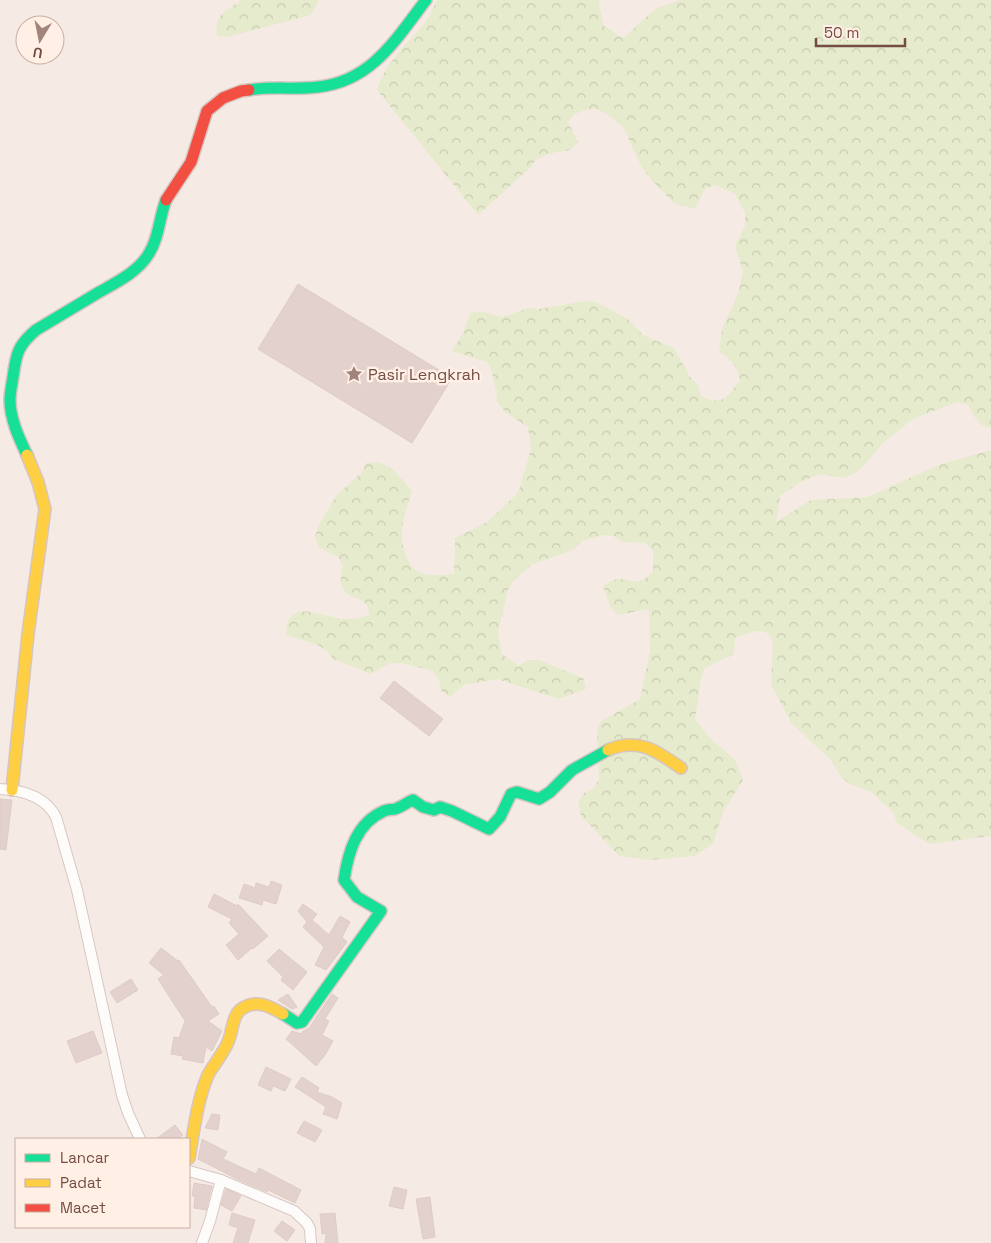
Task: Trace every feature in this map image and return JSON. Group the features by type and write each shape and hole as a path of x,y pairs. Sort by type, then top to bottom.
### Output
{"street":[{"path":"12,790 28,634 45,509 42,490 18,437 10,402 14,362 19,346 25,338 36,330 119,280 136,268 148,256 156,241 160,212 191,162 207,111 213,105 222,99 248,90 268,87 323,86 340,83 352,78 367,69 383,55 426,0"},
{"path":"190,1153 202,1090 229,1040 237,1013 247,1006 263,1005 269,1006 288,1019 301,1023 381,911 357,897 344,880 347,858 358,834 369,819 385,810 396,809 407,801 413,800 423,807 434,810 440,807 452,810 489,829 503,813 512,794 517,792 539,799 549,794 564,775 574,768 609,749 630,743 642,744 681,768"},
{"path":"0,789 12,790 32,796 49,806 60,827 77,890 122,1095 140,1138"},
{"path":"190,1171 221,1180 294,1211 307,1222 311,1243"},
{"path":"202,1243 221,1180"}],"green space":[{"path":"242,0 319,0 311,15 227,37 217,36 219,18 226,10"},
{"path":"437,0 600,0 599,5 604,26 623,38 655,9 680,0 991,0 991,428 979,423 967,404 957,402 913,419 884,442 861,469 852,475 843,478 820,474 799,483 780,496 776,522 811,500 867,497 941,464 991,450 991,836 929,844 897,823 893,812 871,792 850,784 842,778 830,759 792,724 771,685 773,641 766,632 755,631 735,638 734,654 705,668 701,679 695,719 710,738 735,760 743,780 723,812 713,844 695,856 650,860 619,856 581,816 578,802 584,793 594,788 599,779 597,733 600,722 640,699 650,651 649,609 618,615 610,607 603,586 621,579 643,580 653,572 653,550 645,543 622,542 614,536 603,535 582,541 573,550 531,565 514,580 508,590 498,632 502,654 518,666 528,660 539,660 583,678 586,689 559,699 497,679 464,685 450,697 441,691 439,680 433,671 401,663 390,663 371,674 333,659 327,651 318,645 286,635 288,623 292,615 299,612 318,613 347,619 370,615 364,602 349,595 343,589 341,578 343,566 338,557 318,547 315,537 318,526 336,496 361,473 366,463 388,466 412,491 404,517 402,540 407,558 412,566 417,571 427,575 454,574 455,538 487,522 518,493 531,449 528,427 505,412 498,403 492,372 487,362 452,351 463,333 470,313 480,311 503,317 528,308 539,309 585,301 596,302 628,319 643,335 674,348 690,377 698,385 701,396 714,401 724,398 740,380 733,363 719,351 722,329 738,294 743,272 735,246 745,226 745,213 735,194 715,185 705,189 695,209 675,204 652,181 641,166 623,127 605,113 596,109 585,110 575,114 568,122 578,142 570,150 547,154 536,160 530,168 478,215 377,90 386,70 398,53 428,19"}],"building":[{"path":"298,284 452,378 412,443 258,349"},
{"path":"394,681 443,719 429,736 380,698"},
{"path":"0,799 12,800 6,850 0,849"},
{"path":"271,881 282,885 276,904 263,900 262,905 239,898 244,884 255,888 256,883 269,887"},
{"path":"214,894 237,906 238,904 268,936 238,960 226,945 239,934 229,923 232,919 208,907"},
{"path":"303,904 317,914 312,920 329,935 340,916 350,922 342,937 347,942 326,970 315,965 324,947 303,927 307,922 298,911"},
{"path":"161,948 179,960 219,1014 208,1021 222,1031 212,1051 206,1047 203,1063 182,1059 183,1056 171,1054 174,1037 179,1038 185,1021 158,979 164,975 149,963"},
{"path":"279,949 307,972 293,990 281,980 283,977 267,961"},
{"path":"131,979 138,990 117,1003 110,992"},
{"path":"288,994 297,1007 292,1009 278,1000"},
{"path":"332,994 338,998 325,1019 329,1021 322,1035 333,1041 316,1066 286,1039 292,1031 301,1034 309,1028"},
{"path":"93,1031 102,1053 76,1063 67,1041"},
{"path":"266,1067 291,1079 285,1091 273,1086 271,1091 258,1085"},
{"path":"302,1077 319,1088 317,1092 342,1103 337,1119 323,1114 326,1107 295,1087"},
{"path":"212,1114 220,1115 218,1130 205,1128"},
{"path":"304,1121 322,1130 315,1142 297,1133"},
{"path":"175,1125 183,1135 179,1138 157,1138"},
{"path":"202,1139 227,1152 223,1159 256,1174 259,1168 301,1190 295,1203 268,1190 267,1192 237,1179 198,1159"},
{"path":"194,1183 212,1186 206,1210 194,1208 195,1196 192,1196"},
{"path":"394,1187 407,1190 403,1209 389,1206"},
{"path":"226,1189 241,1196 232,1211 221,1205"},
{"path":"430,1197 435,1237 423,1239 416,1199"},
{"path":"232,1213 255,1220 248,1243 233,1243 238,1228 229,1225"},
{"path":"335,1213 338,1243 325,1243 326,1233 322,1234 320,1214"},
{"path":"282,1221 295,1230 287,1241 274,1231"}],"traffic: fast":[{"path":"249,90 318,87 337,83 353,76 381,56 426,0"},
{"path":"27,455 13,421 10,407 15,362 19,350 25,340 36,330 117,282 138,267 152,249 166,200"},
{"path":"283,1014 297,1023 302,1022 381,911 357,897 344,880 355,840 366,823 374,816 385,810 398,808 413,800 423,807 434,810 440,807 452,811 489,829 500,817 511,794 517,792 539,799 550,792 572,770 608,750"}],"traffic: slow":[{"path":"12,790 28,634 45,509 38,482 27,455"},
{"path":"608,750 629,745 647,748 664,756 681,768"},
{"path":"190,1152 204,1085 208,1075 224,1051 239,1011 248,1005 259,1004 283,1014"}],"traffic: jam":[{"path":"166,200 191,162 207,111 223,98 249,90"}],"place":[{"name":"Pasir Lengkrah","path":"354,374"}]}
